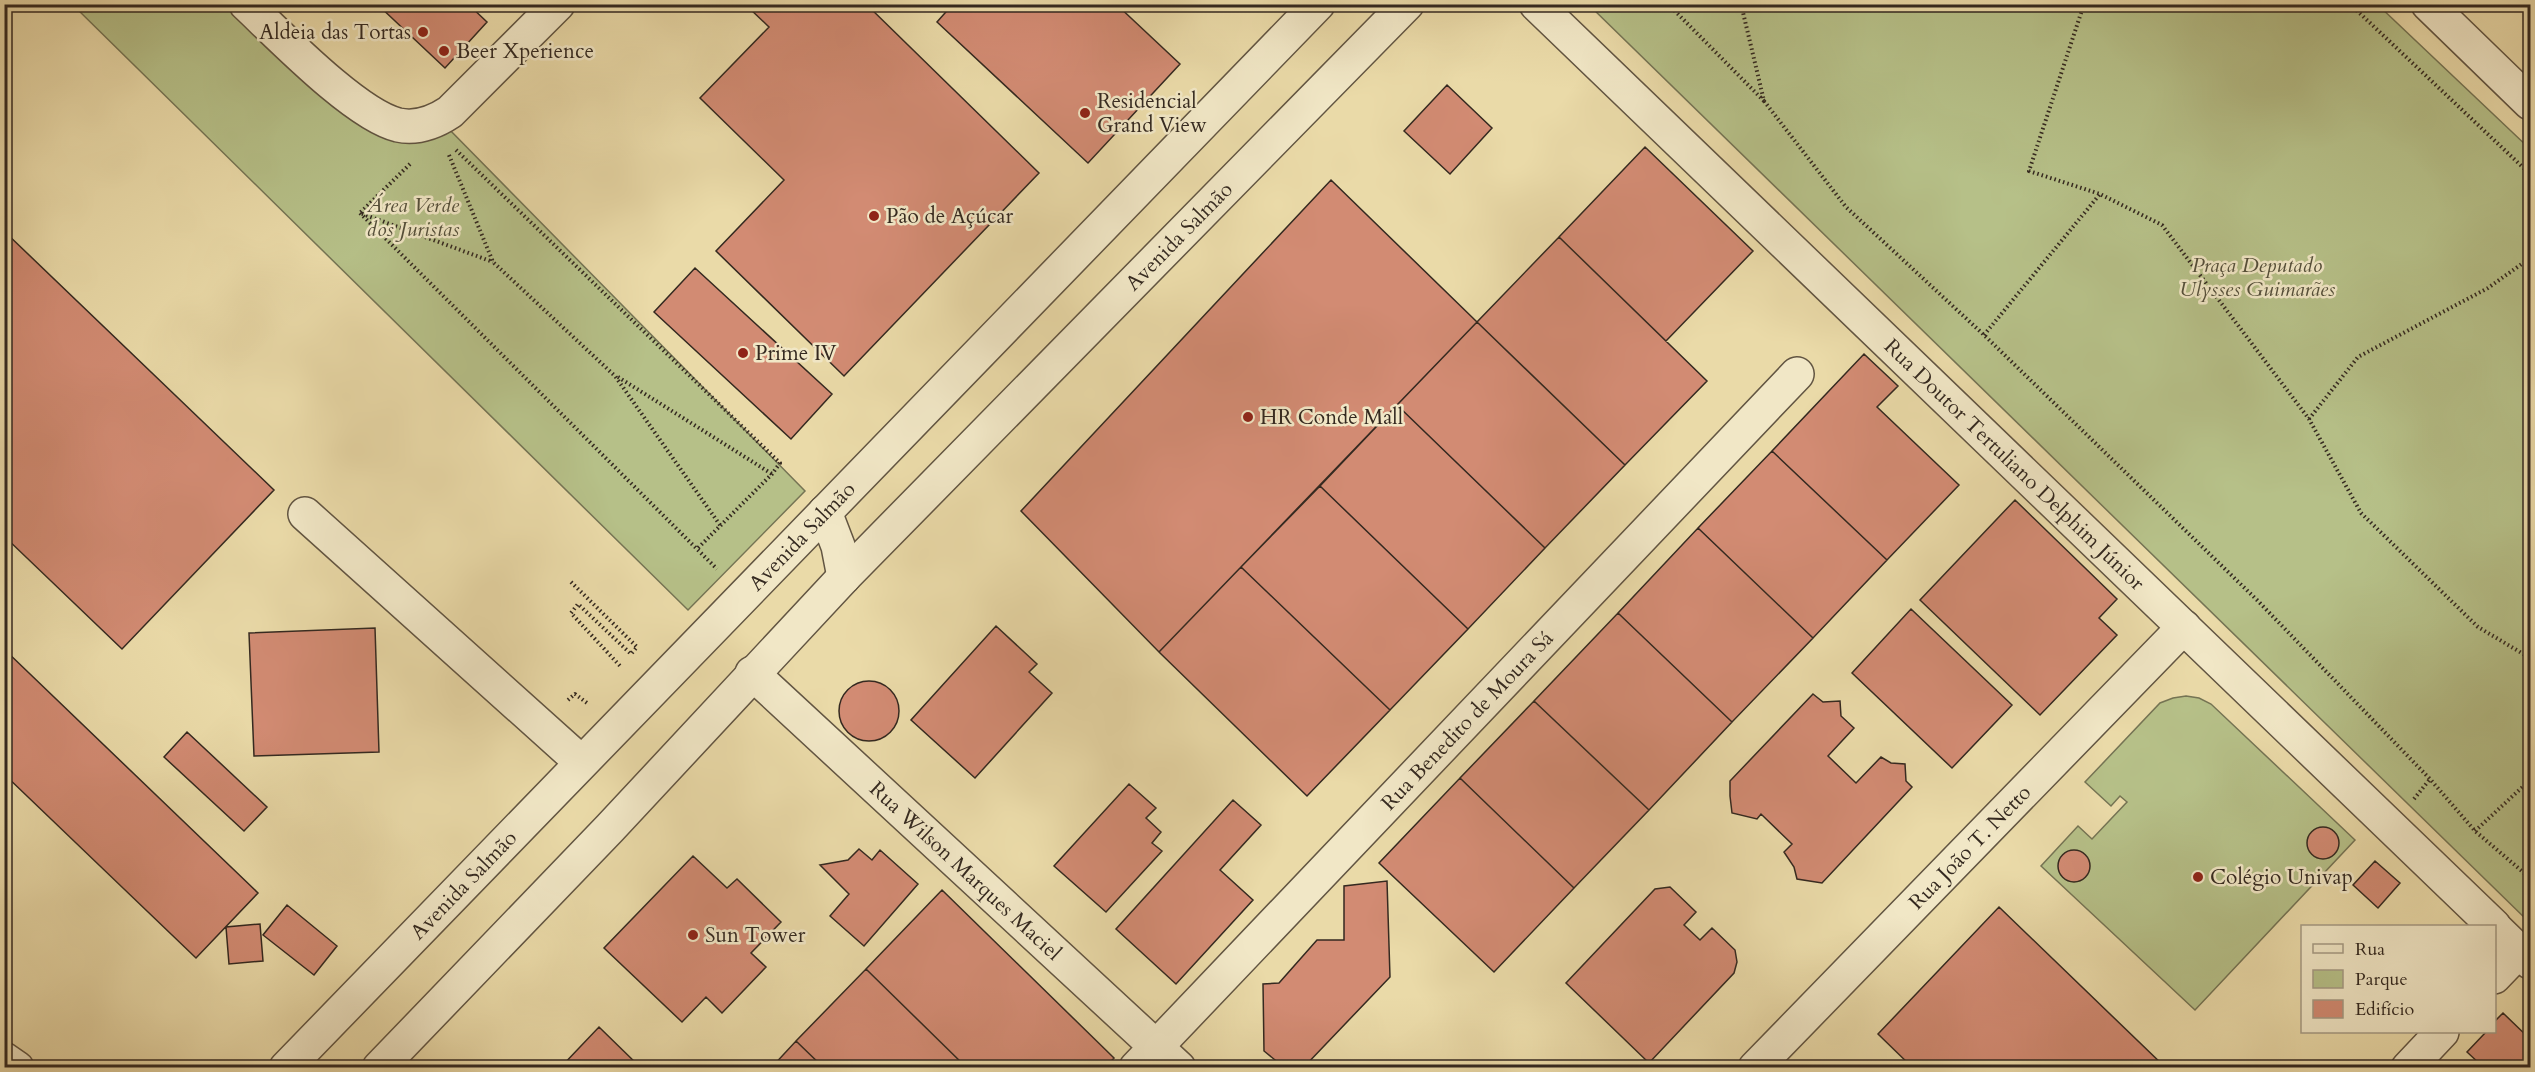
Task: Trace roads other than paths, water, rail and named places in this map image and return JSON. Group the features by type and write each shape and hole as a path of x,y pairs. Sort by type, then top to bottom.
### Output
{"street":[{"path":"246,4 345,93 378,117 399,125 431,127 450,112 558,4"},
{"name":"Avenida Salmão","path":"286,1068 1318,4"},
{"name":"Avenida Salmão","path":"380,1068 610,828 752,673 844,577 1407,4"},
{"name":"Rua Doutor Tertuliano Delphim Júnior","path":"1536,4 2492,925"},
{"path":"2428,4 2530,103"},
{"name":"Rua Benedito de Moura Sá","path":"1157,1060 1797,374"},
{"path":"825,512 838,546 844,577"},
{"path":"305,514 581,762"},
{"name":"Rua João T. Netto","path":"1755,1068 2184,627"},
{"name":"Rua Wilson Marques Maciel","path":"752,673 1157,1060"},
{"name":"Rua Doutor Tertuliano Delphim Júnior","path":"2496,929 2525,956"},
{"path":"2496,976 2525,956"},
{"path":"2408,1068 2441,1033"},
{"path":"4,1059 17,1068"}],"place":[{"name":"Aldeia das Tortas","path":"423,32"},
{"name":"Beer Xperience","path":"444,51"},
{"name":"Residencial Grand View","path":"1085,113"},
{"name":"Pão de Açúcar","path":"874,216"},
{"name":"Prime IV","path":"743,353"},
{"name":"HR Conde Mall","path":"1248,417"},
{"name":"Colégio Univap","path":"2198,877"},
{"name":"Sun Tower","path":"693,935"}],"park label":[{"name":"Área Verde dos Juristas","path":"413,217"},
{"name":"Praça Deputado Ulysses Guimarães","path":"2257,277"}]}
